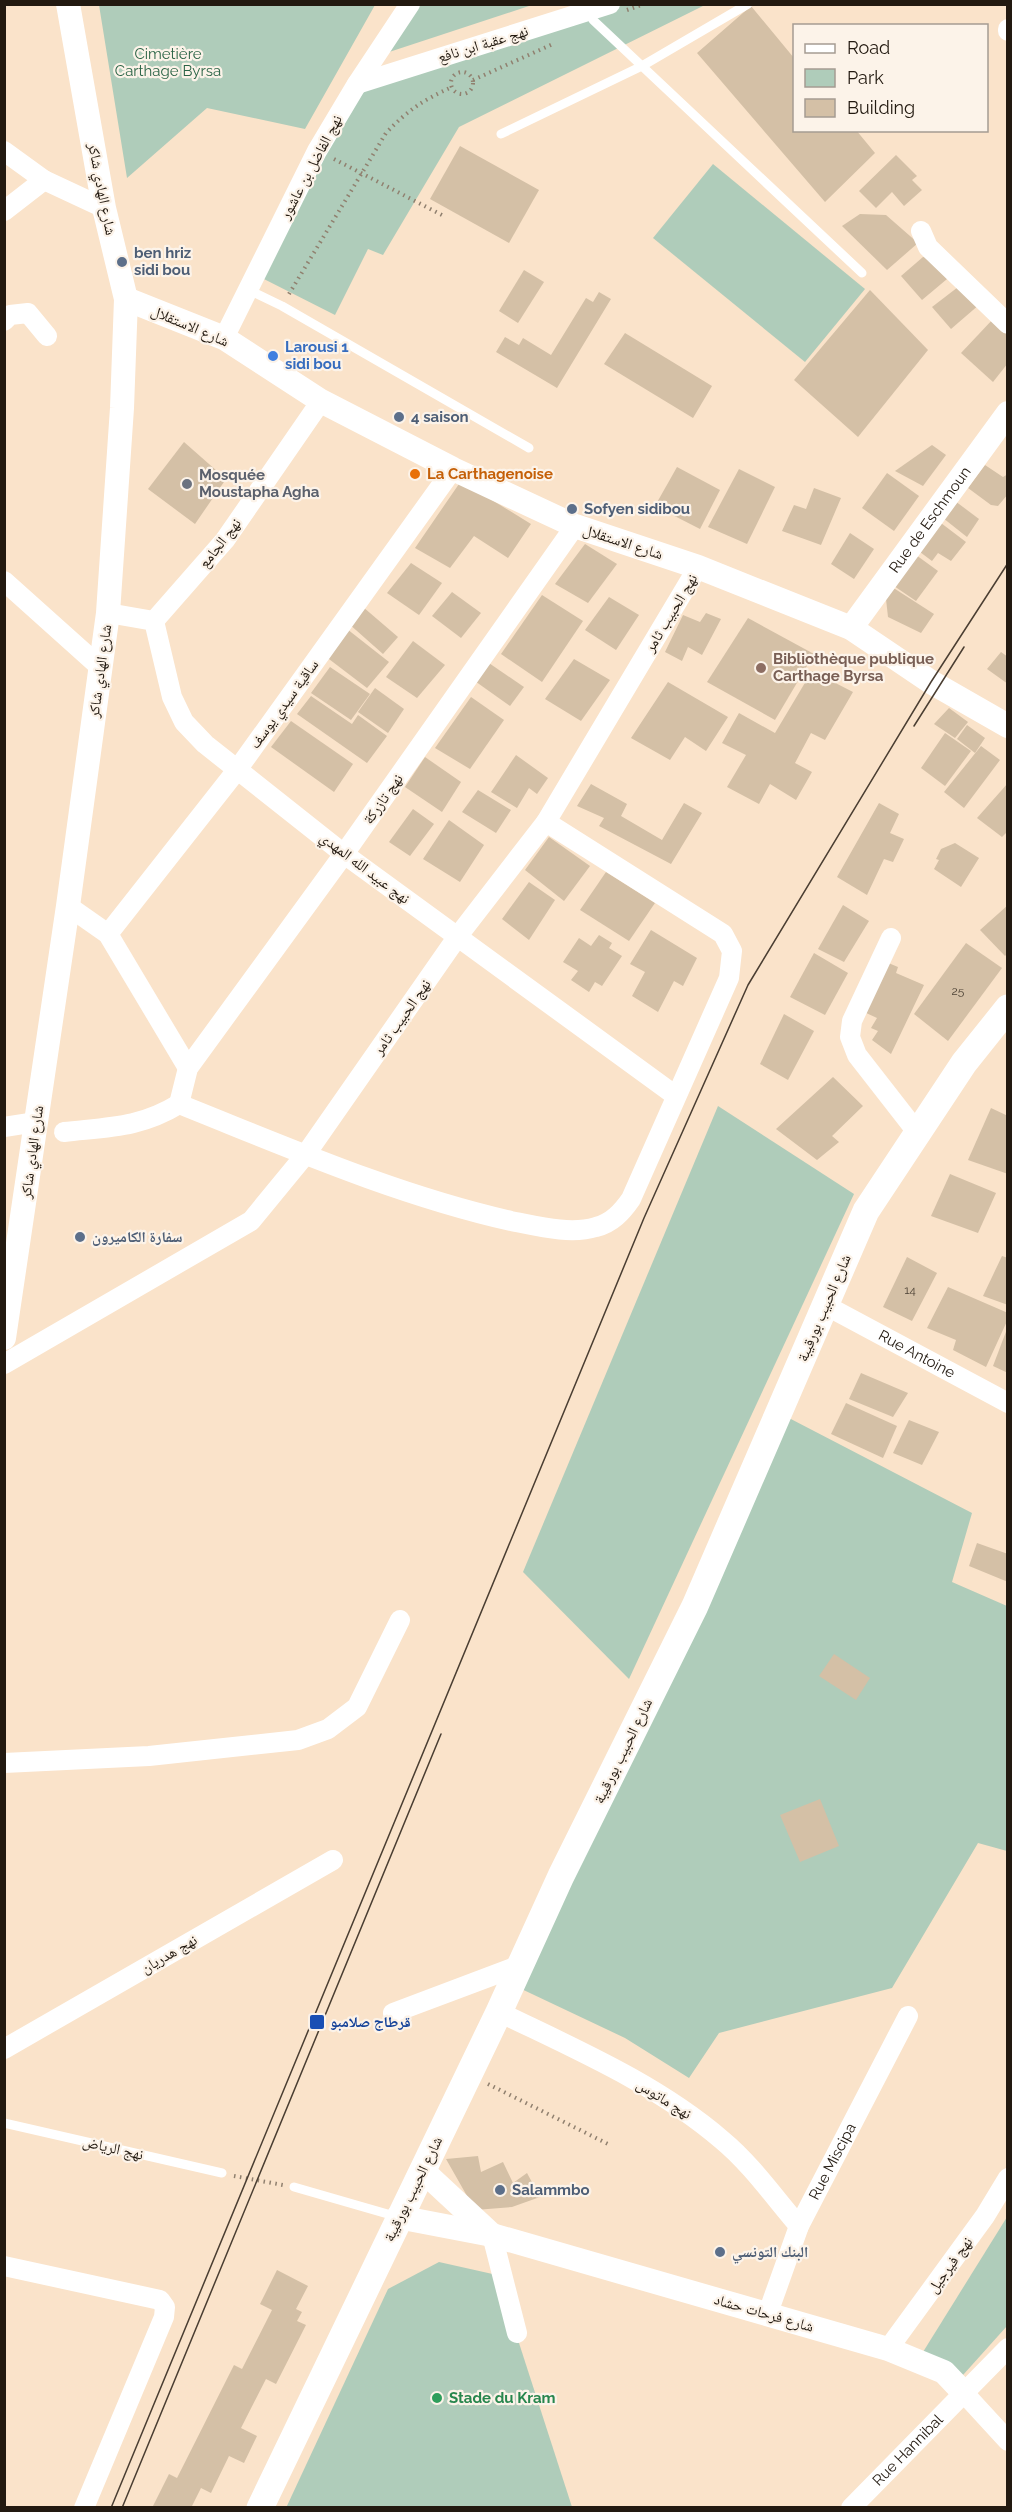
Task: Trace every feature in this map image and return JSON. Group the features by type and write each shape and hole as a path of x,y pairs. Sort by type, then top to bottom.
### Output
{"main road":[{"name":"شارع الحبيب بورقيبة","path":"260,2508 398,2217 499,2012 518,1966 695,1606 866,1211 964,1063 1008,1008"}],"street":[{"name":"شارع الهادي شاكر","path":"4,1338 68,906 108,613 122,408 126,299 104,208 68,4"},
{"name":"نهج الفاضل بن عاشور","path":"224,338 317,151 357,84 410,4"},
{"name":"نهج عقبة ابن نافع","path":"357,84 610,4"},
{"path":"4,151 44,180 104,208"},
{"path":"4,211 44,180"},
{"path":"921,231 928,247 1008,324"},
{"name":"شارع الاستقلال","path":"126,299 224,338 321,401 453,469 575,526 698,567 851,628 931,682 1008,726"},
{"path":"4,321 10,315 28,313 47,336"},
{"name":"نهج الجامع","path":"154,621 225,540 321,401"},
{"name":"Rue de Eschmoun","path":"851,628 1008,413"},
{"name":"ساقية سيدي يوسف","path":"108,934 237,770 453,469"},
{"name":"نهج تازركة","path":"188,1068 344,854 575,526"},
{"name":"نهج الحبيب ثامر","path":"4,1364 251,1221 306,1154 458,936 546,822 698,567"},
{"path":"4,581 100,667"},
{"path":"108,613 154,621"},
{"name":"نهج عبيد الله المهدي","path":"154,621 172,698 184,722 205,744 344,854 676,1096"},
{"path":"179,1104 306,1154 473,1212 541,1228 585,1230 604,1224 618,1216 631,1199 729,978 733,958 730,943 723,934 546,822"},
{"path":"64,1132 138,1123 159,1116 179,1104 188,1068 108,934 68,906"},
{"path":"891,938 852,1021 850,1036 856,1055 917,1132"},
{"path":"4,1126 36,1122"},
{"name":"Rue Antoine","path":"825,1305 1008,1403"},
{"path":"4,1762 149,1756 298,1740 328,1729 357,1707 400,1620"},
{"name":"نهج هدريان","path":"4,2049 333,1860"},
{"path":"393,2013 518,1966"},
{"name":"نهج ماتوس","path":"499,2012 608,2065 692,2116 723,2140 799,2226"},
{"name":"Rue Miscipa","path":"768,2313 799,2226 908,2016"},
{"name":"شارع فرحات حشاد","path":"422,2170 492,2235"},
{"name":"نهج فيرجيل","path":"888,2349 985,2216 1008,2178"},
{"name":"شارع فرحات حشاد","path":"398,2217 492,2235 888,2349 944,2372 1008,2441"},
{"path":"492,2235 517,2332"},
{"path":"4,2266 160,2300 165,2307 164,2317 84,2508"},
{"name":"Rue Hannibal","path":"851,2508 1008,2348"}],"lane":[{"path":"501,134 642,66 747,4"},
{"path":"590,11 593,20 862,273"},
{"path":"247,290 282,306 529,448"},
{"name":"نهج الرياض","path":"4,2123 222,2173"},
{"path":"294,2187 398,2217"}],"path":[{"path":"473,80 540,52 554,43"},
{"path":"459,71 469,73 473,80 471,90 465,94 458,93 452,87 453,76 459,71"},
{"path":"282,306 386,133 404,114 421,101 452,87"},
{"path":"317,151 442,215"},
{"path":"469,2074 608,2145"},
{"path":"222,2173 294,2187"}],"green space":[{"name":"Cimetière Carthage Byrsa","path":"99,4 375,5 305,129 207,108 127,178"},
{"path":"407,5 532,5 374,57"},
{"path":"589,5 705,5 459,127 383,255 368,249 335,315 254,274 362,79"},
{"path":"713,164 865,289 805,362 653,238"},
{"path":"718,1106 854,1194 629,1679 523,1572"},
{"path":"787,1417 972,1513 952,1582 1007,1606 1007,1851 978,1843 892,1988 719,2033 689,2078 625,2038 513,1985"},
{"path":"1007,2217 1007,2326 963,2375 923,2352"},
{"name":"Stade du Kram","path":"439,2262 497,2275 572,2507 286,2508 388,2289"}],"building":[{"path":"751,6 793,57 793,132 858,132 875,153 825,202 697,53"},
{"path":"460,146 539,190 509,243 430,199"},
{"path":"896,155 917,176 912,180 922,190 904,206 892,192 876,208 859,191"},
{"path":"860,214 886,215 918,243 887,270 842,226"},
{"path":"923,257 939,259 953,274 922,300 901,276"},
{"path":"524,270 544,282 518,323 499,311"},
{"path":"962,284 980,304 951,329 932,307"},
{"path":"870,290 928,350 858,437 794,380"},
{"path":"599,292 611,299 557,388 496,352 505,337 519,345 523,338 551,355 586,298 593,302"},
{"path":"994,318 1008,330 1008,363 993,382 961,353"},
{"path":"625,333 712,386 693,418 604,364"},
{"name":"Mosquée Moustapha Agha","path":"184,442 226,479 195,524 148,489"},
{"path":"932,445 946,455 923,486 895,471"},
{"path":"985,465 1003,477 1008,474 1008,494 998,506 991,505 968,488"},
{"path":"677,467 720,490 700,529 655,506"},
{"path":"739,469 775,487 747,544 708,527"},
{"path":"887,473 919,496 894,531 862,508"},
{"path":"461,481 531,524 508,558 474,536 450,568 415,548"},
{"path":"814,488 841,498 821,545 782,531 794,505 806,509"},
{"path":"955,501 979,519 967,537 943,518"},
{"path":"937,520 966,542 951,561 938,553 932,561 916,549"},
{"path":"850,533 874,549 854,579 831,564"},
{"path":"585,544 617,564 588,603 555,584"},
{"path":"916,555 938,571 916,601 894,586"},
{"path":"411,563 442,583 419,615 387,593"},
{"path":"892,587 934,614 921,633 888,617 886,599"},
{"path":"452,592 481,613 461,638 432,616"},
{"path":"542,595 583,621 542,682 501,654"},
{"path":"609,597 639,615 616,650 585,630"},
{"path":"363,607 398,637 383,654 348,623"},
{"path":"706,613 721,619 702,655 688,647 682,661 665,652 683,615 700,622"},
{"name":"Bibliothèque publique Carthage Byrsa","path":"748,618 814,654 775,720 707,682"},
{"path":"347,629 389,662 367,688 325,656"},
{"path":"413,641 445,665 417,698 386,677"},
{"path":"1001,652 1008,657 1008,684 987,669"},
{"path":"574,659 610,680 581,721 545,699"},
{"path":"486,661 524,687 510,706 472,679"},
{"path":"330,667 370,694 351,720 311,693"},
{"path":"812,671 853,692 825,740 811,733 795,763 812,772 796,800 770,784 759,804 727,787 746,755 722,743 739,713 775,733"},
{"path":"668,682 728,717 706,751 685,737 670,760 631,738"},
{"path":"375,688 404,709 388,733 358,712"},
{"path":"311,696 352,724 358,715 387,736 367,763 297,714"},
{"path":"471,697 504,720 470,769 435,748"},
{"path":"949,708 968,722 955,738 934,724"},
{"path":"291,721 353,764 334,792 271,747"},
{"path":"967,725 985,738 975,753 957,739"},
{"path":"945,733 971,751 945,786 921,768"},
{"path":"981,746 1000,760 964,808 944,792"},
{"path":"516,755 548,778 537,794 529,788 517,808 491,792"},
{"path":"425,757 461,782 442,812 405,787"},
{"path":"1008,783 1008,831 1002,837 977,818"},
{"path":"591,784 627,804 621,816 662,840 684,803 702,813 671,864 599,826 604,818 577,806"},
{"path":"478,790 511,810 496,833 462,812"},
{"path":"879,803 899,814 890,833 904,839 893,862 884,859 867,895 837,877"},
{"path":"413,809 434,824 410,856 389,842"},
{"path":"449,820 484,845 460,882 423,859"},
{"path":"549,837 590,866 564,901 525,870"},
{"path":"955,843 979,858 961,887 934,869 941,849"},
{"path":"606,872 655,903 629,941 580,910"},
{"path":"529,882 555,900 529,940 502,919"},
{"path":"843,905 869,921 844,962 818,949"},
{"path":"1008,905 1008,953 1005,956 980,930"},
{"path":"651,930 697,958 683,986 674,981 658,1012 632,996 645,972 630,964"},
{"path":"599,935 612,943 609,948 622,956 602,986 595,982 589,992 571,980 578,971 563,962 579,938 591,946"},
{"path":"966,943 1002,968 948,1041 914,1014"},
{"path":"814,953 848,973 825,1015 790,997"},
{"path":"886,962 898,967 896,973 924,985 891,1054 872,1040 878,1031 871,1028 877,1018 864,1012"},
{"path":"784,1014 814,1031 788,1080 760,1064"},
{"path":"833,1077 863,1106 832,1136 839,1142 817,1160 776,1129"},
{"path":"991,1108 1008,1116 1008,1174 968,1160"},
{"path":"950,1174 996,1193 978,1233 931,1216"},
{"path":"1002,1256 1008,1258 1008,1305 983,1296"},
{"path":"907,1257 937,1273 912,1321 883,1307"},
{"path":"948,1287 1008,1313 1008,1319 986,1367 953,1350 956,1340 927,1328"},
{"path":"1008,1329 1008,1373 993,1366"},
{"path":"861,1373 908,1393 893,1417 849,1399"},
{"path":"846,1403 897,1426 883,1458 831,1434"},
{"path":"909,1420 939,1432 922,1465 893,1453"},
{"path":"977,1543 1008,1554 1008,1582 969,1566"},
{"path":"834,1654 870,1678 856,1700 819,1676"},
{"path":"820,1799 839,1846 800,1862 780,1815"},
{"name":"Salammbo","path":"478,2156 481,2172 503,2162 513,2183 527,2173 540,2197 512,2207 475,2210 446,2159"},
{"path":"277,2270 308,2286 296,2309 302,2312 297,2321 306,2325 276,2384 266,2379 241,2428 257,2436 244,2463 229,2456 211,2493 201,2488 191,2508 152,2508 169,2474 177,2478 234,2365 242,2369 272,2310 260,2304"}],"tram line":[{"path":"111,2508 644,1218 748,985 931,682 1008,563"},
{"path":"914,726 964,647"},
{"path":"122,2508 441,1734"}],"place":[{"name":"ben hriz sidi bou","path":"122,262"},
{"name":"Larousi 1 sidi bou","path":"273,356"},
{"name":"4 saison","path":"399,417"},
{"name":"La Carthagenoise","path":"415,474"},
{"name":"Mosquée Moustapha Agha","path":"187,484"},
{"name":"Sofyen sidibou","path":"572,509"},
{"name":"Bibliothèque publique Carthage Byrsa","path":"761,668"},
{"name":"سفارة الكاميرون","path":"80,1237"},
{"name":"قرطاج صلامبو","path":"317,2022"},
{"name":"Salammbo","path":"500,2190"},
{"name":"البنك التونسي","path":"720,2252"},
{"name":"Stade du Kram","path":"437,2398"}]}
